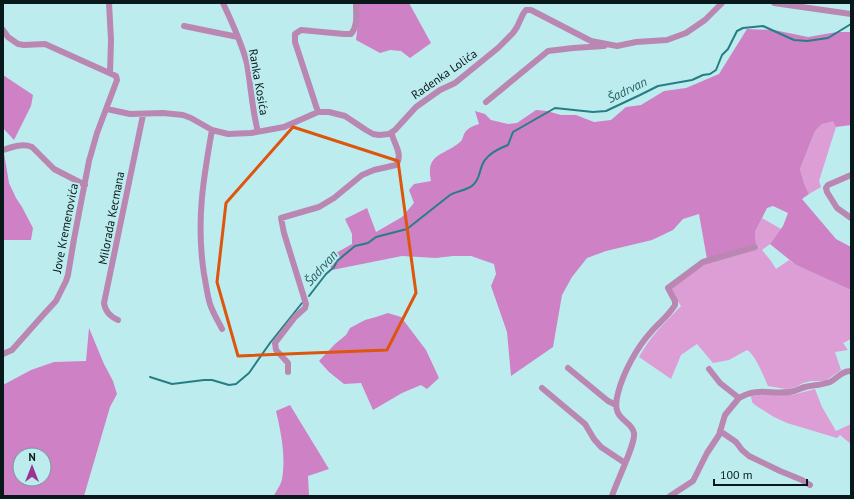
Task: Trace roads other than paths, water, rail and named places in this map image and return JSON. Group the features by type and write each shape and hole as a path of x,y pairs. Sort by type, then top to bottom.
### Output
{"street":[{"path":"109,3 110,73"},
{"name":"Ranka Kosića","path":"223,3 238,37 246,63 258,132"},
{"name":"Radenka Lolića","path":"392,133 416,107 440,90 455,83 498,48 513,33 526,10 531,10 597,43 617,46 636,42 667,40 686,33 705,20 722,3"},
{"path":"774,3 851,14"},
{"path":"318,112 295,42 295,34 301,30 351,34 355,25 356,4"},
{"name":"Ranka Kosića","path":"184,26 238,37"},
{"path":"3,30 8,37 18,44 45,44 86,64 116,76 117,80 107,109 124,114 143,115 163,113 183,115 192,118 212,130 228,134 258,132 284,127 318,112 329,112 350,118 366,130 377,135 392,133 400,155 396,165 374,170 362,175 334,198 320,207 281,218 281,225 306,304 305,308 295,317 275,343 276,350 288,363 288,372"},
{"path":"486,102 548,51 564,48 611,45"},
{"name":"Jove Kremenovića","path":"3,354 14,348 56,301 68,275 89,160 97,133 107,109"},
{"name":"Milorada Kecmana","path":"118,320 110,315 104,303 143,115"},
{"path":"212,130 201,198 202,260 210,304 222,329"},
{"path":"3,150 28,145 32,147 54,169 85,185"},
{"path":"851,175 828,185 826,188 837,208 851,218"},
{"path":"612,496 634,439 634,432 620,417 616,408 618,393 640,346 675,305 675,301 668,288 704,262 755,247"},
{"path":"568,368 608,401 616,405"},
{"path":"709,369 720,383 739,398"},
{"path":"670,496 693,481 720,431 725,415 739,398 744,395 759,392 788,392 804,387 821,385 832,381 843,372 851,371"},
{"path":"542,388 585,424 596,442 601,447 625,463"},
{"path":"720,431 736,442 749,456 810,485"}],"waterway":[{"name":"Šadrvan","path":"309,296 326,274 334,267 337,261 355,246 368,243 376,237 407,229 450,195 471,187 476,182 485,160 495,151 508,145 513,132 555,108 593,112 606,111 658,86 692,80 703,75 710,74 716,70 722,55 728,49 737,31 743,28 763,26 794,40 807,41 828,38 851,24"},
{"path":"150,377 172,384 204,380 212,380 229,385 236,384 249,373 270,343 302,303"}]}
